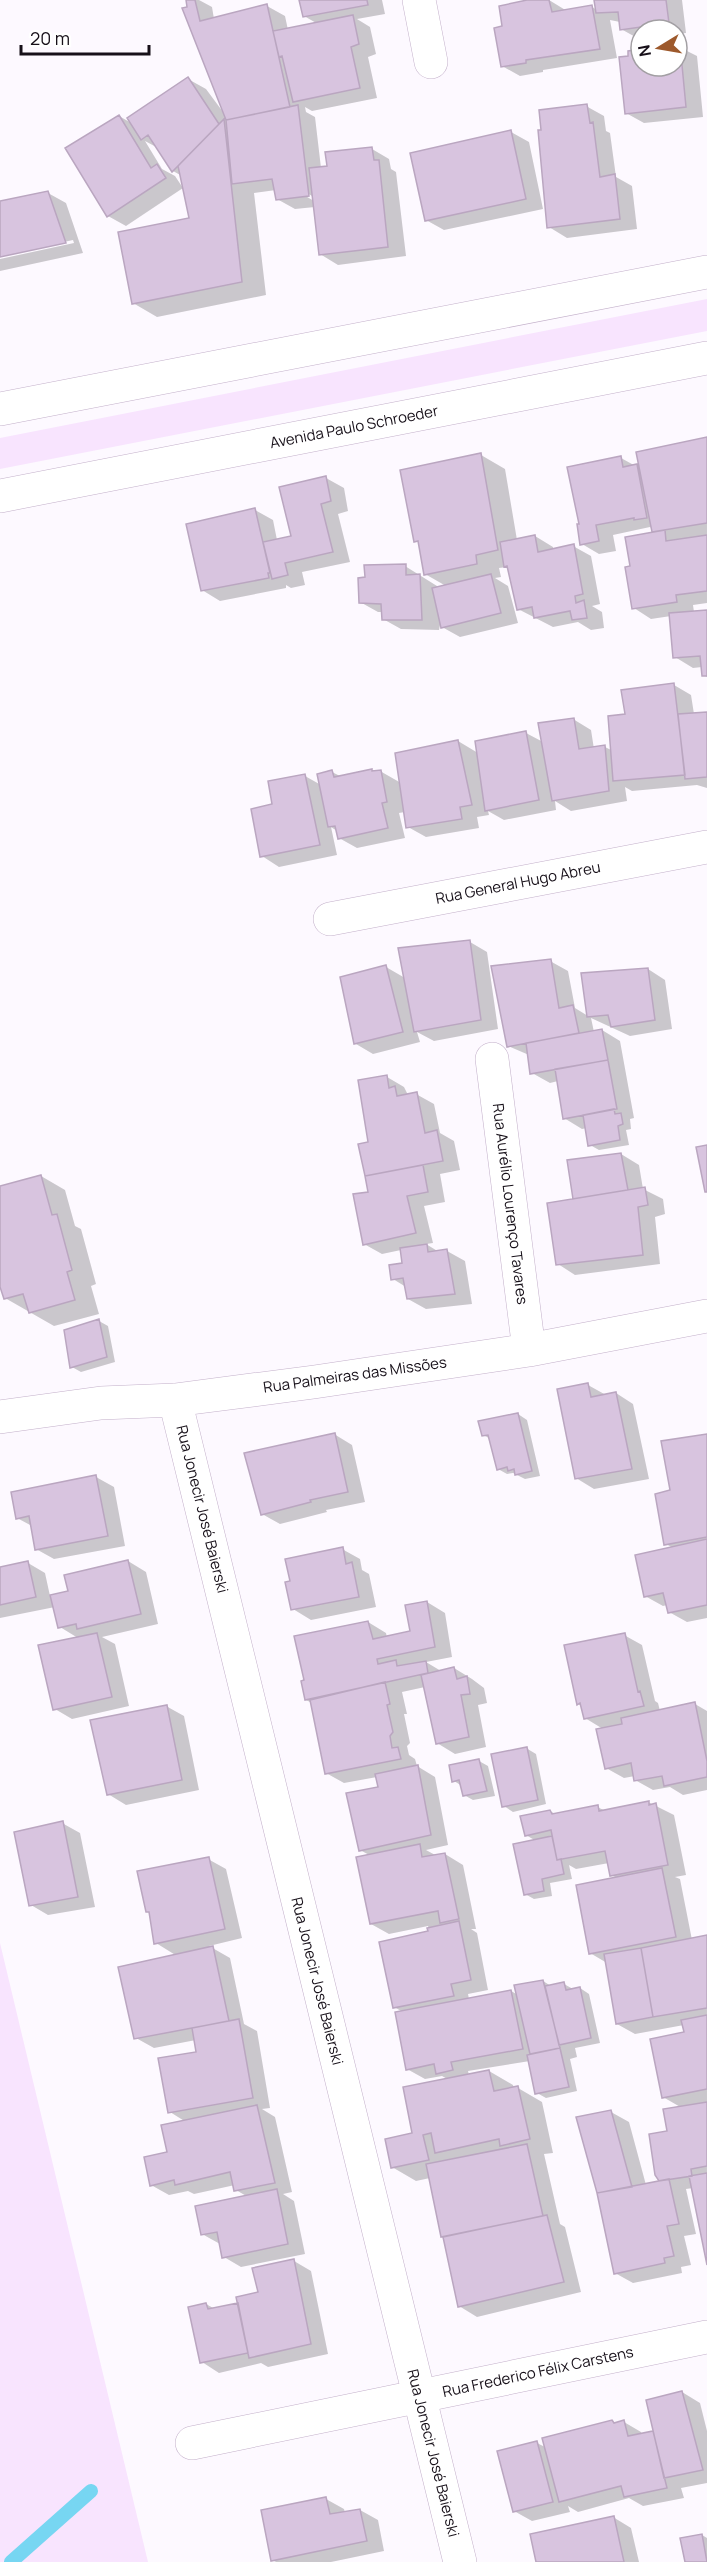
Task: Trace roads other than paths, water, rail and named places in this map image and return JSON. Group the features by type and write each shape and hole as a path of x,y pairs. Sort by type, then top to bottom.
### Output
{"street":[{"path":"419,0 431,62"},
{"path":"0,409 707,272"},
{"name":"Avenida Paulo Schroeder","path":"0,496 707,358"},
{"name":"Rua General Hugo Abreu","path":"330,919 707,847"},
{"name":"Rua Aurélio Lourenço Tavares","path":"492,1059 529,1350"},
{"name":"Rua Palmeiras das Missões","path":"0,1417 101,1403 175,1400 529,1350 707,1316"},
{"name":"Rua Jonecir José Baierski","path":"175,1400 460,2562"},
{"name":"Rua Frederico Félix Carstens","path":"192,2443 707,2337"}],"waterway":[{"path":"11,2562 91,2491"}]}
